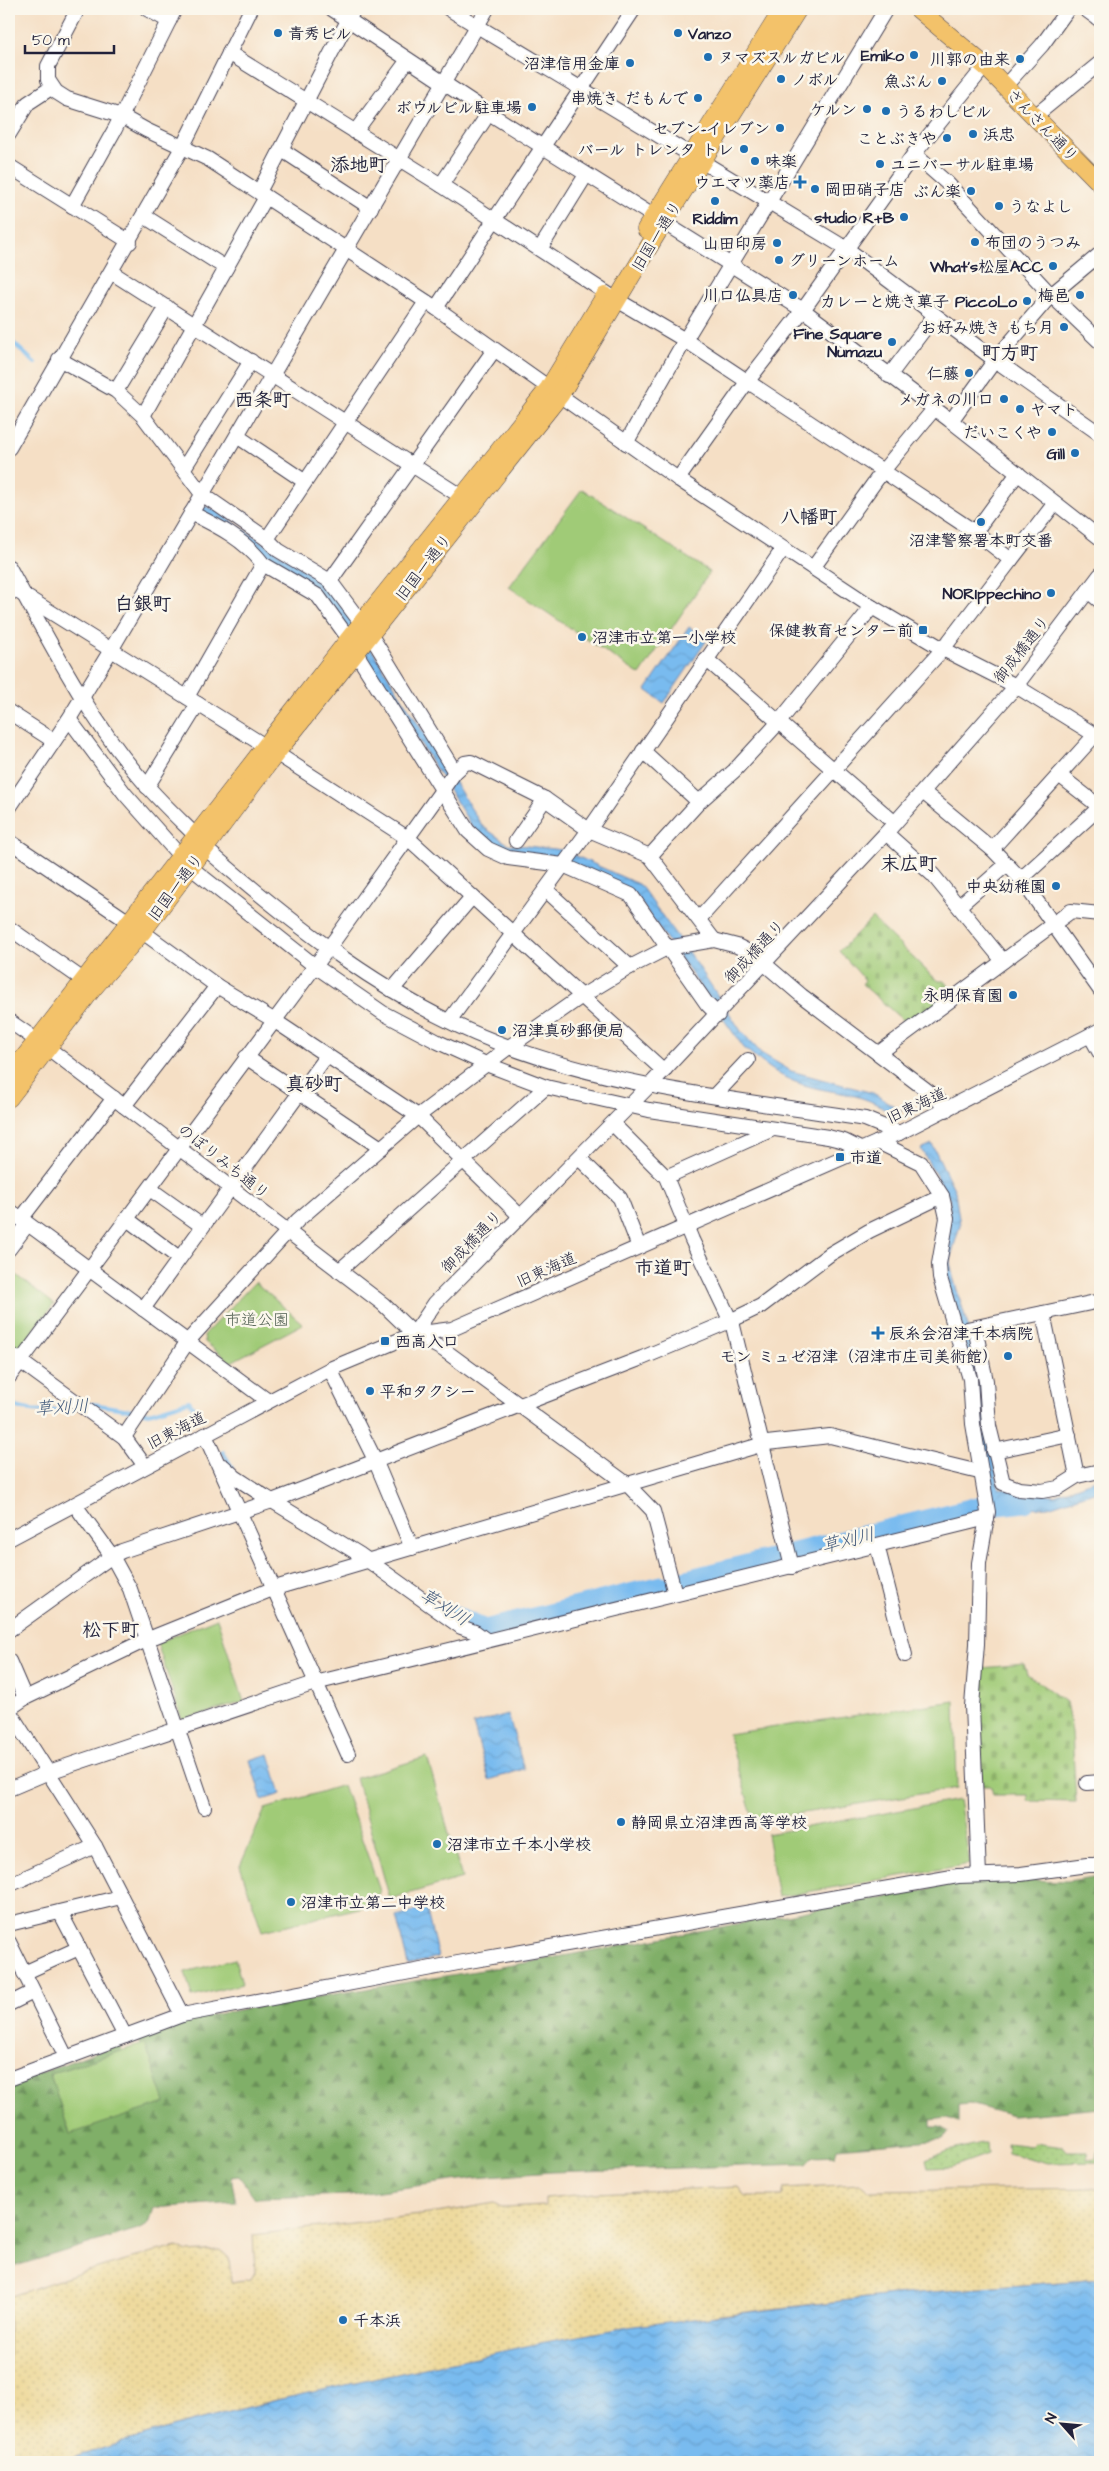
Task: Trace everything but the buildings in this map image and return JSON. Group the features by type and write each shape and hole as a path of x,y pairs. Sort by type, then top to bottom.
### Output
{"main road":[{"name":"旧国一通り","path":"698,158 783,9"},
{"name":"旧国一通り","path":"9,1098 42,1044 358,639 554,392 658,220 798,9"},
{"name":"さんさん通り","path":"918,9 985,66 1100,183"},
{"name":"旧国一通り","path":"358,639 462,497 554,392"},
{"name":"旧国一通り","path":"9,1077 42,1044"}],"street":[{"path":"78,9 48,66 47,74 51,88 67,99 122,116 146,130 208,159 431,305 626,443 782,549 872,607 943,649 1016,686 1098,736 1059,775 992,849"},
{"path":"72,206 122,116 172,15 147,9"},
{"path":"9,448 59,359 130,242 183,146 251,9"},
{"path":"332,9 351,14 408,60 488,113 804,310 951,421 1100,538"},
{"path":"449,9 847,249 995,360 1100,434"},
{"path":"9,808 69,719 111,650 348,249 442,82 487,9"},
{"path":"267,539 344,422 494,220 634,9"},
{"path":"626,443 886,9"},
{"path":"1005,86 1042,45 1068,9"},
{"path":"1085,9 1100,20"},
{"path":"143,416 226,268 263,195 282,150 351,14"},
{"path":"229,53 441,185 612,296 686,340 975,532 1011,560"},
{"path":"355,132 408,60"},
{"path":"1035,116 1100,63"},
{"path":"678,479 747,382 804,310 914,154 985,66"},
{"path":"9,134 28,103 51,88"},
{"path":"441,185 488,113"},
{"path":"282,150 371,208"},
{"path":"914,154 947,184 1051,295 1100,342"},
{"path":"9,166 130,242"},
{"path":"540,248 586,175"},
{"path":"144,216 226,268"},
{"path":"951,421 995,360 1051,295 1100,254"},
{"path":"111,272 462,497"},
{"path":"116,391 167,307"},
{"path":"889,376 935,315"},
{"path":"330,581 413,467 494,350"},
{"path":"59,359 116,391 143,416 202,494 218,506 231,512 267,539 278,550 330,581 358,639 442,790 468,831 488,849 508,858 563,865 630,894 707,1004 722,1011"},
{"path":"184,468 251,361"},
{"path":"813,568 882,472 934,409"},
{"path":"237,436 304,481"},
{"path":"975,532 1018,473"},
{"path":"699,919 832,769 943,649 1055,503"},
{"path":"191,513 222,528 258,556 264,564 318,596 358,639 454,772"},
{"path":"449,1021 514,936 589,830 782,549"},
{"path":"147,787 264,564"},
{"path":"9,567 82,697 147,787 200,842 265,899 392,990 449,1021 509,1047 563,1064 650,1086 865,1119 899,1133"},
{"name":"御成橋通り","path":"414,1334 436,1303 722,1011 923,792 1016,686 1100,575"},
{"path":"9,586 409,839 664,1071"},
{"path":"1088,591 1100,601"},
{"path":"650,856 699,802 734,771 778,722 872,607"},
{"path":"706,659 832,769 933,875 1003,961"},
{"path":"9,712 54,741"},
{"path":"69,719 125,794 185,861 315,966 383,1013 438,1042 486,1064 546,1087 631,1106 840,1140 860,1149"},
{"path":"643,751 699,802"},
{"path":"9,1377 246,1057 330,947 409,839 454,772 465,763 472,762 545,799 589,830 650,856 714,940"},
{"path":"1020,879 1100,807 1059,775"},
{"path":"923,792 992,849 1007,864 1020,879 1100,990"},
{"path":"516,841 545,799"},
{"path":"9,841 135,927 217,986 275,1021 418,1116 520,1216"},
{"path":"959,906 1007,864"},
{"path":"546,890 630,967"},
{"path":"392,990 472,897"},
{"path":"879,1053 1071,911 1100,914"},
{"path":"9,928 89,984"},
{"path":"124,1437 188,1341 289,1233 298,1220 418,1116 509,1047 582,996 630,967 667,948 714,940 745,950 937,1098 946,1110"},
{"path":"9,1249 24,1222 119,1102 217,986"},
{"name":"のぼりみち通り","path":"9,1022 42,1044 119,1102 383,1304 414,1334 444,1350 627,1484 653,1511 675,1594"},
{"path":"1095,1033 1100,1053"},
{"name":"旧東海道","path":"9,1539 330,1369 414,1334 452,1329 686,1227 899,1133 1095,1033"},
{"path":"143,1308 326,1055"},
{"path":"246,1057 381,1148"},
{"path":"714,1096 748,1060"},
{"path":"339,1271 546,1087"},
{"path":"613,1124 666,1177 686,1227 730,1321 792,1567"},
{"path":"666,1177 774,1129"},
{"path":"878,1142 921,1163 942,1196 947,1218 939,1264 940,1278 970,1379 972,1424 987,1518 979,1563 978,1636 972,1706 979,1874"},
{"path":"579,1158 620,1198 640,1247"},
{"path":"150,1189 202,1226"},
{"path":"9,1630 112,1556 272,1501 642,1358 730,1321 761,1306 830,1254 869,1231 942,1196"},
{"path":"9,1210 268,1401"},
{"path":"127,1219 179,1258"},
{"path":"956,1330 976,1328 1100,1301"},
{"path":"1044,1313 1078,1476"},
{"path":"976,1328 986,1381 989,1426 1003,1483"},
{"path":"9,1353 124,1437 144,1466"},
{"path":"330,1369 375,1460 412,1548"},
{"path":"205,1435 348,1754"},
{"path":"994,1451 1069,1435"},
{"path":"182,2015 95,1846 9,1710 25,1698 146,1640 275,1588 761,1445 830,1436 979,1472"},
{"path":"218,1462 235,1477 368,1561 461,1627 475,1632 486,1640"},
{"path":"984,1493 1003,1483 1019,1489 1042,1492 1058,1488 1078,1476 1100,1472"},
{"path":"75,1505 112,1556 130,1589 204,1808"},
{"path":"9,1789 49,1772 316,1683 987,1518"},
{"path":"877,1545 905,1655"},
{"path":"9,1661 25,1698"},
{"path":"9,1885 95,1846"},
{"path":"9,2079 182,2015 468,1961 958,1876 1021,1874 1086,1865 1100,1865"},
{"path":"9,1924 121,1897"},
{"path":"60,1912 125,2036"},
{"path":"9,1942 66,2057"},
{"path":"24,1973 78,1948"},
{"path":"9,2004 34,1992"}],"green space":[{"path":"582,489 710,572 640,675 509,587"},
{"path":"872,918 930,974 939,981 945,981 953,991 908,1025 862,984 865,980 839,951"},
{"path":"9,1269 54,1304 19,1349 14,1350 9,1346"},
{"name":"市道公園","path":"255,1282 303,1324 231,1362 205,1342 204,1335"},
{"path":"217,1618 244,1702 182,1720 157,1643"},
{"path":"1024,1664 1027,1674 1066,1702 1072,1732 1076,1802 1028,1801 1028,1795 993,1795 991,1786 982,1786 978,1700 982,1668"},
{"path":"955,1701 957,1788 754,1821 728,1734"},
{"path":"427,1757 462,1878 390,1899 356,1778"},
{"path":"343,1785 380,1891 372,1905 262,1931 240,1866 265,1809"},
{"path":"959,1800 970,1864 778,1897 767,1834"},
{"path":"1100,1876 1100,2108 1013,2116 970,2104 958,2105 958,2122 947,2118 931,2120 931,2127 940,2127 949,2132 944,2139 837,2148 835,2156 812,2157 806,2164 551,2172 475,2178 350,2195 255,2198 239,2176 231,2177 236,2202 154,2208 149,2223 141,2228 9,2268 9,2085 119,2043 122,2051 50,2074 70,2134 145,2043 140,2045 137,2037 177,2022 243,2009 525,1963 982,1879 1068,1881"},
{"path":"235,1959 242,1984 192,1997 185,1972"},
{"path":"145,2043 165,2103 70,2134 50,2074"},
{"path":"987,2143 988,2154 952,2167 928,2168 926,2160 948,2151"},
{"path":"1007,2143 1031,2146 1034,2143 1064,2147 1067,2151 1088,2151 1088,2159 1096,2158 1097,2151 1100,2150 1100,2162 1048,2163 1008,2153"}],"sand":[{"name":"千本浜","path":"861,2184 870,2191 1100,2188 1100,2279 892,2295 720,2315 281,2399 171,2427 60,2462 9,2462 9,2297 51,2283 114,2263 178,2247 187,2252 220,2250 229,2258 231,2282 251,2279 255,2272 253,2235 444,2212 494,2203 503,2208 545,2206 545,2198 595,2193 738,2187 745,2196 782,2196 784,2188"}],"water":[{"path":"203,505 217,511 329,587 374,653 482,826 508,844 563,850 640,885 697,964 741,1031 761,1053 791,1071 873,1093 902,1111 894,1116 882,1107 869,1101 806,1086 786,1078 761,1062 744,1048 634,893 506,855 485,843 469,822 404,717 341,621 277,566 199,513"},
{"path":"689,627 707,640 664,703 646,690"},
{"path":"932,1144 955,1191 960,1225 950,1260 953,1277 972,1339 999,1488 1054,1495 1100,1478 1100,1490 1048,1507 998,1509 993,1497 977,1431 961,1321 949,1288 945,1267 950,1200 921,1149"},
{"path":"508,1714 524,1769 489,1780 473,1724"},
{"path":"269,1754 281,1794 262,1800 250,1760"},
{"path":"426,1908 438,1957 408,1965 396,1916"},
{"path":"1100,2279 1100,2462 60,2462 171,2427 281,2399 545,2342 634,2326 892,2295"}],"waterway":[{"path":"9,339 35,363"},
{"name":"草刈川","path":"143,1412 149,1413 189,1401 198,1414"},
{"name":"草刈川","path":"9,1404 34,1410 77,1407"},
{"name":"草刈川","path":"86,1406 93,1404 136,1411"},
{"name":"草刈川","path":"223,1452 232,1467"},
{"name":"草刈川","path":"683,1581 978,1507 1025,1502"},
{"name":"草刈川","path":"456,1617 485,1630 662,1586"}],"place":[{"name":"青秀ビル","path":"278,33"},
{"name":"Vanzo","path":"678,33"},
{"name":"Emiko","path":"914,55"},
{"name":"ヌマズスルガビル","path":"708,57"},
{"name":"川郭の由来","path":"1020,59"},
{"name":"沼津信用金庫","path":"630,63"},
{"name":"ノボル","path":"781,79"},
{"name":"魚ぶん","path":"942,81"},
{"name":"串焼き だもんで","path":"698,98"},
{"name":"ボウルビル駐車場","path":"532,107"},
{"name":"ケルン","path":"867,109"},
{"name":"うるわしビル","path":"886,111"},
{"name":"セブン-イレブン","path":"780,128"},
{"name":"浜忠","path":"973,134"},
{"name":"ことぶきや","path":"947,138"},
{"name":"バール トレンタ トレ","path":"744,149"},
{"name":"味楽","path":"755,161"},
{"name":"ユニバーサル駐車場","path":"880,164"},
{"name":"ウエマツ薬店","path":"800,182"},
{"name":"岡田硝子店","path":"815,189"},
{"name":"ぶん楽","path":"971,191"},
{"name":"Riddim","path":"715,201"},
{"name":"うなよし","path":"999,206"},
{"name":"studio R+B","path":"904,217"},
{"name":"布団のうつみ","path":"975,242"},
{"name":"山田印房","path":"777,243"},
{"name":"グリーンホーム","path":"779,260"},
{"name":"What’s松屋ACC","path":"1053,266"},
{"name":"川口仏具店","path":"793,295"},
{"name":"梅邑","path":"1080,295"},
{"name":"カレーと焼き菓子 PiccoLo","path":"1027,301"},
{"name":"お好み焼き もち月","path":"1064,327"},
{"name":"Fine Square Numazu","path":"892,342"},
{"name":"仁藤","path":"969,373"},
{"name":"メガネの川口","path":"1004,399"},
{"name":"ヤマト","path":"1020,409"},
{"name":"だいこくや","path":"1052,432"},
{"name":"Gill","path":"1075,453"},
{"name":"沼津警察署本町交番","path":"981,522"},
{"name":"NORIppechino","path":"1051,593"},
{"name":"保健教育センター前","path":"923,630"},
{"name":"沼津市立第一小学校","path":"582,637"},
{"name":"中央幼稚園","path":"1056,886"},
{"name":"永明保育園","path":"1013,995"},
{"name":"沼津真砂郵便局","path":"502,1030"},
{"name":"市道","path":"840,1157"},
{"name":"辰糸会沼津千本病院","path":"878,1333"},
{"name":"西高入口","path":"385,1341"},
{"name":"モン ミュゼ沼津（沼津市庄司美術館）","path":"1008,1356"},
{"name":"平和タクシー","path":"370,1391"},
{"name":"静岡県立沼津西高等学校","path":"621,1822"},
{"name":"沼津市立千本小学校","path":"437,1844"},
{"name":"沼津市立第二中学校","path":"291,1902"},
{"name":"千本浜","path":"343,2320"}],"district":[{"name":"添地町","path":"359,164"},
{"name":"町方町","path":"1010,352"},
{"name":"西条町","path":"263,399"},
{"name":"八幡町","path":"809,516"},
{"name":"白銀町","path":"143,603"},
{"name":"末広町","path":"909,863"},
{"name":"真砂町","path":"314,1083"},
{"name":"市道町","path":"663,1267"},
{"name":"松下町","path":"111,1629"}]}
